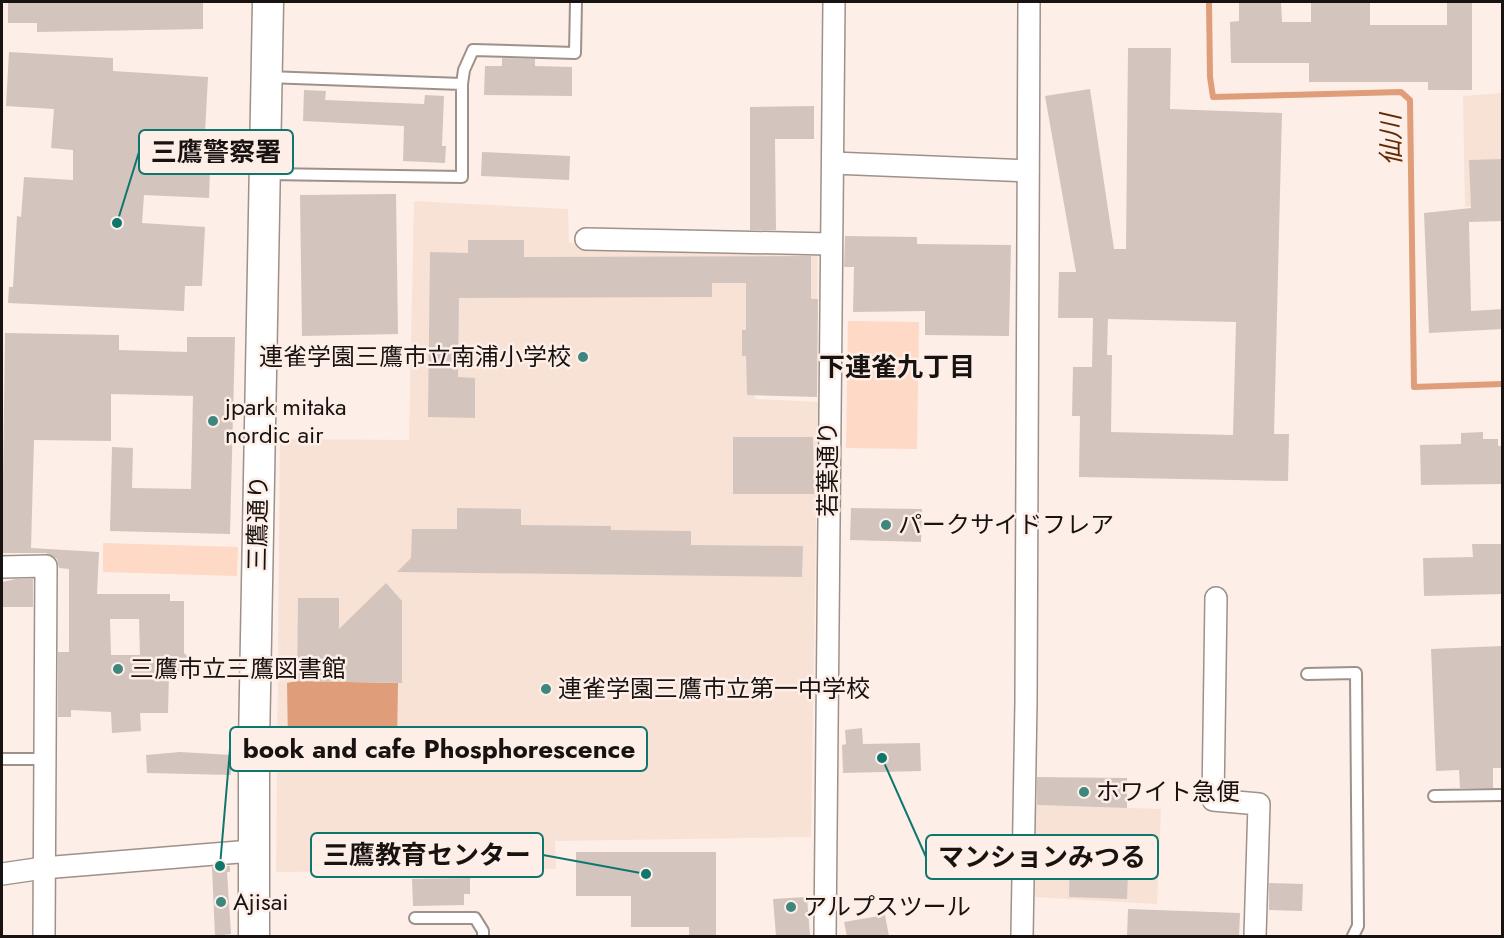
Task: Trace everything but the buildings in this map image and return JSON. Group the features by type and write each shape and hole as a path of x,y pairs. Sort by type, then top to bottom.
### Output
{"main road":[{"name":"三鷹通り","path":"254,936 268,2"}],"street":[{"name":"若葉通り","path":"825,936 834,2"},
{"path":"1022,936 1026,702 1029,2"},
{"path":"833,163 1028,171"},
{"path":"586,239 830,244"},
{"path":"2,567 45,566 44,936"},
{"path":"1216,598 1213,800 1259,804 1255,936"},
{"path":"2,874 43,868 239,852 254,856"}],"lane":[{"path":"265,174 462,177 462,84 464,70 474,50 575,53 576,2"},
{"path":"267,77 462,84"},
{"path":"1307,674 1356,673 1358,926 1353,936"},
{"path":"2,759 43,759"},
{"path":"1434,796 1503,795"},
{"path":"414,918 475,918 483,936"}],"shaded area":[{"path":"1502,93 1502,205 1465,207 1463,96"},
{"name":"連雀学園三鷹市立第一中学校","path":"414,201 568,209 569,243 660,241 818,248 817,315 756,312 755,399 818,402 811,837 555,841 556,869 276,872 280,439 409,440"},
{"path":"848,321 919,322 917,449 846,448"},
{"path":"103,543 238,547 237,576 103,572"},
{"path":"297,681 398,683 397,743 288,742 287,683"},
{"path":"1036,805 1161,809 1157,904 1034,897"}],"waterway":[{"name":"仙川","path":"1209,2 1210,77 1213,97 1401,92 1410,100 1414,387 1502,384"}],"place":[{"name":"三鷹警察署","path":"117,223"},
{"name":"連雀学園三鷹市立南浦小学校","path":"583,357"},
{"name":"jpark mitaka nordic air","path":"213,421"},
{"name":"パークサイドフレア","path":"886,525"},
{"name":"三鷹市立三鷹図書館","path":"118,669"},
{"name":"連雀学園三鷹市立第一中学校","path":"546,689"},
{"name":"マンションみつる","path":"882,758"},
{"name":"ホワイト急便","path":"1084,792"},
{"name":"book and cafe Phosphorescence","path":"220,866"},
{"name":"三鷹教育センター","path":"646,874"},
{"name":"Ajisai","path":"221,902"},
{"name":"アルプスツール","path":"791,907"}],"district":[{"name":"下連雀九丁目","path":"897,367"}]}
